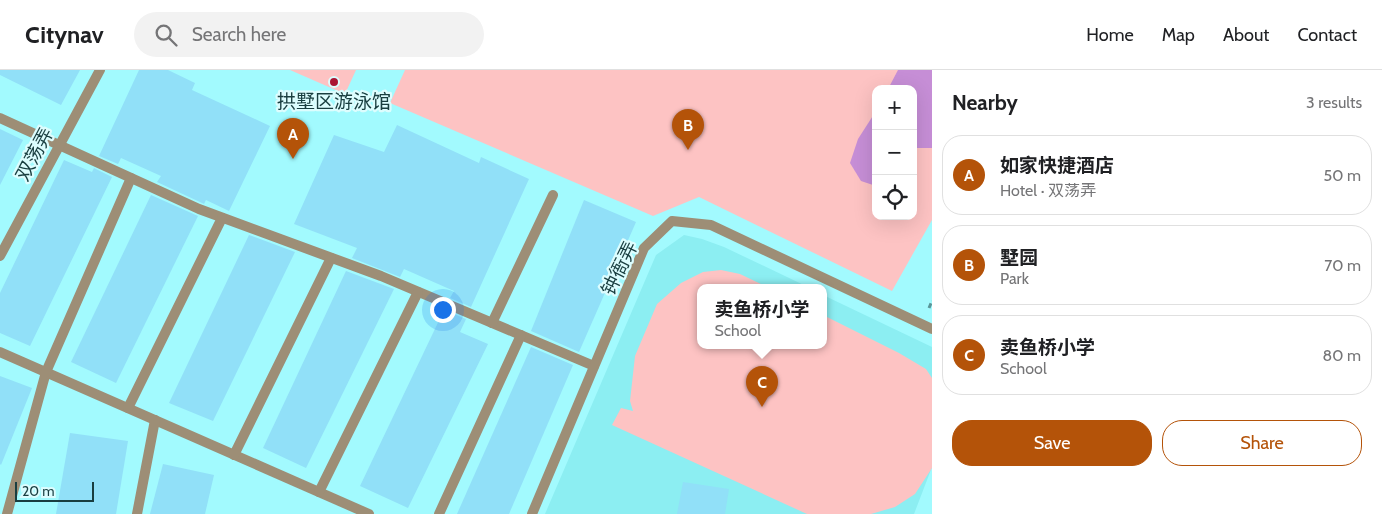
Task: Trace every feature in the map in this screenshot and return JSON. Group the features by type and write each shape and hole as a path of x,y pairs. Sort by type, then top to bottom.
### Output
{"street":[{"name":"双荡弄","path":"0,256 100,70"},
{"path":"0,118 222,218 418,292 594,366"},
{"path":"7,514 46,372 131,178"},
{"path":"492,323 553,195"},
{"path":"128,408 222,218"},
{"name":"钟衙弄","path":"532,514 644,248 672,221 711,225 932,329"},
{"path":"234,455 331,258"},
{"path":"318,492 418,292"},
{"path":"439,514 521,335"},
{"path":"0,352 318,492 349,510 369,514"},
{"path":"137,514 155,420"}],"shaded area":[{"name":"拱墅区游泳馆","path":"290,70 356,70 345,94"},
{"path":"405,70 932,70 932,220 892,291 699,197 653,216 390,103"},
{"path":"898,70 932,70 932,148 917,148 917,85 890,85"},
{"path":"872,117 872,185 861,181 850,163 858,139"},
{"path":"684,235 724,247 802,284 697,284 697,349 827,349 827,297 932,347 932,467 914,514 545,514 656,255"},
{"path":"721,270 740,274 761,284 697,284 697,349 827,349 827,317 899,353 926,369 932,378 932,468 915,494 895,507 871,514 807,514 612,425 621,408 633,411 630,401 635,356 657,304 681,283 703,272"}],"building":[{"path":"0,70 80,70 61,105 0,75"},
{"path":"139,70 168,70 195,83 192,90 270,126 229,211 206,200 204,204 157,182 161,176 121,158 118,164 99,156"},
{"path":"397,125 479,163 481,157 529,179 471,307 450,298 454,291 404,269 400,277 352,258 357,248 294,224 334,135 384,152"},
{"path":"0,129 23,140 0,185"},
{"path":"64,160 92,172 94,168 112,177 30,346 0,333 0,293"},
{"path":"151,195 198,216 116,383 71,362"},
{"path":"584,200 636,222 579,352 531,331"},
{"path":"249,235 295,252 213,421 169,403"},
{"path":"346,271 394,289 306,468 263,448"},
{"path":"444,310 466,319 460,332 488,344 408,508 360,486"},
{"path":"531,347 573,365 509,514 457,514"},
{"path":"0,376 32,388 1,465 0,464"},
{"path":"70,433 128,441 116,514 56,514"},
{"path":"163,464 214,475 205,514 150,514"},
{"path":"683,482 729,489 725,514 677,514"}],"place":[{"name":"拱墅区游泳馆","path":"334,82"},
{"name":"墅园","path":"688,150"},
{"name":"如家快捷酒店","path":"293,159"},
{"name":"卖鱼桥小学","path":"762,407"}]}
